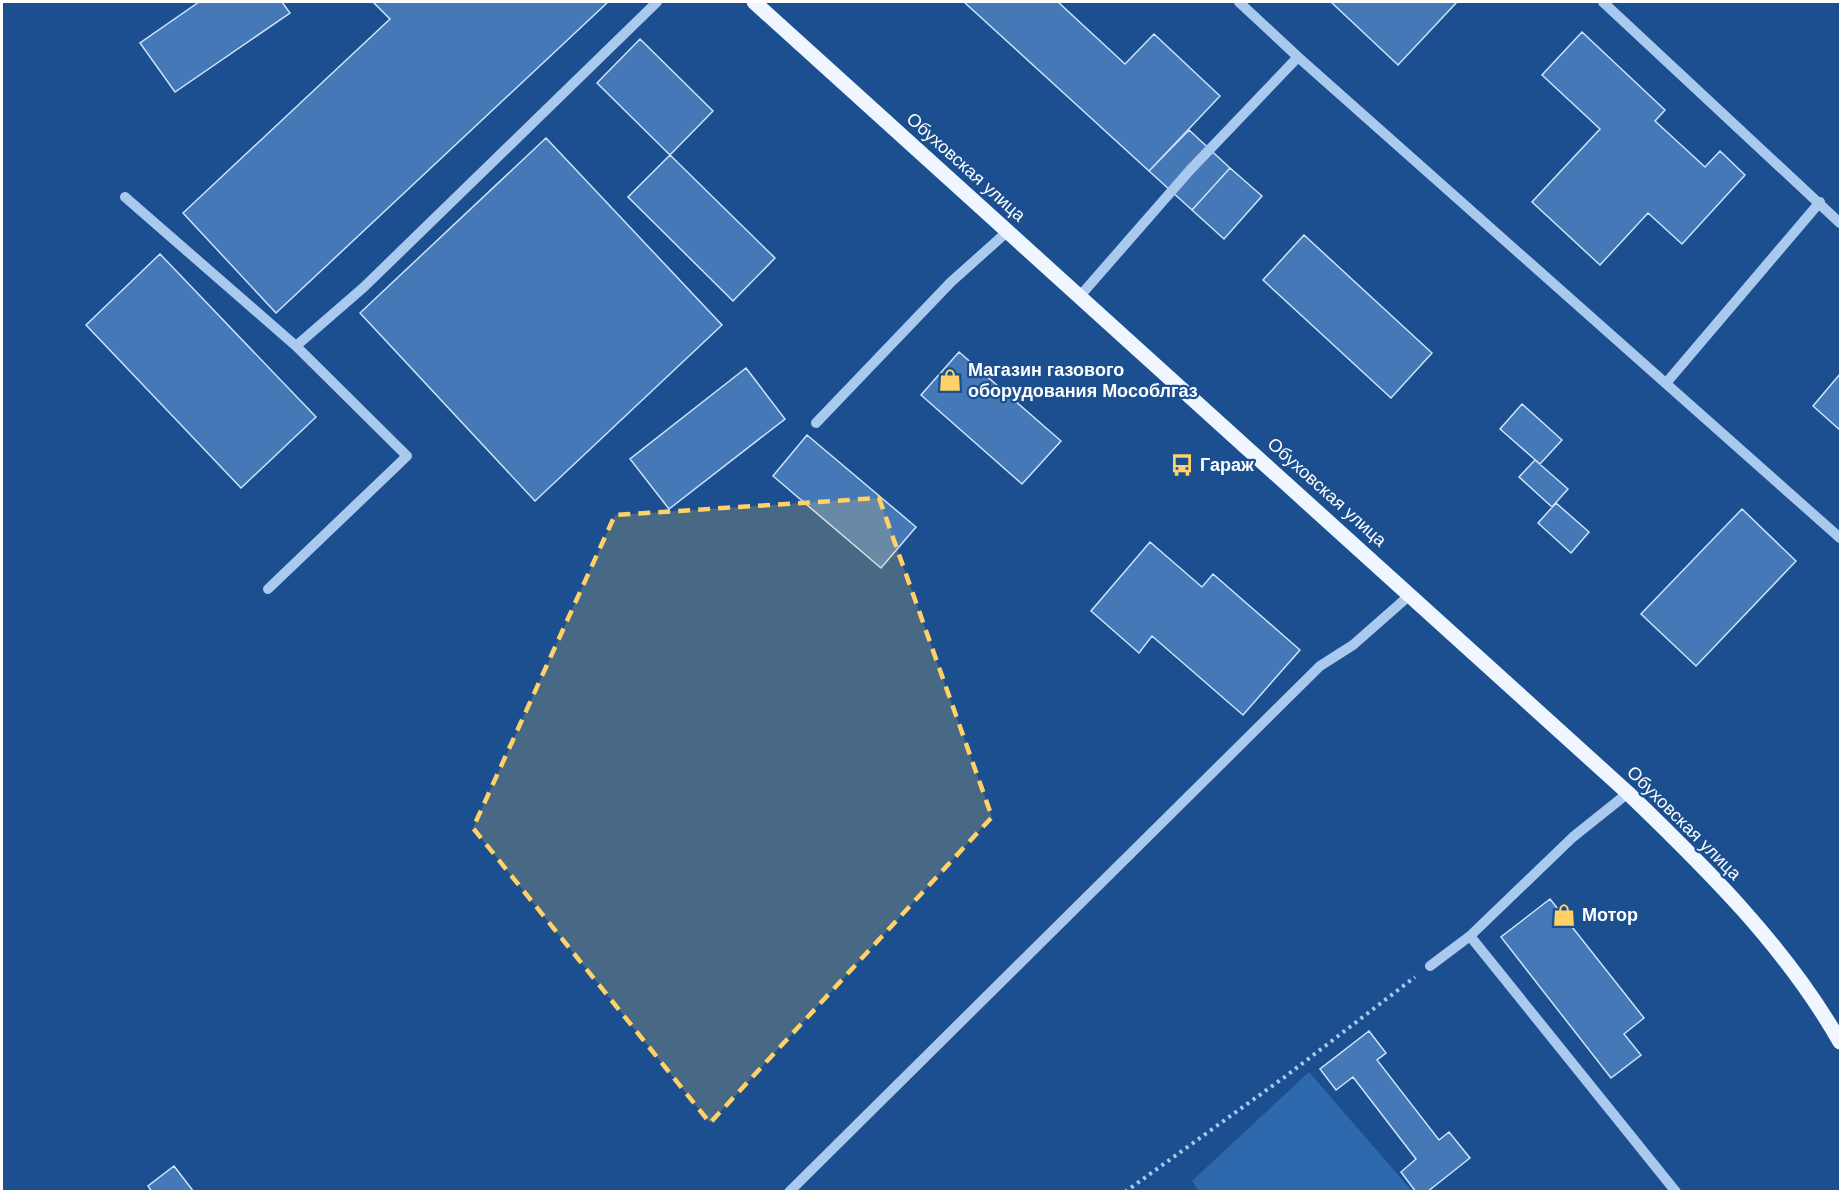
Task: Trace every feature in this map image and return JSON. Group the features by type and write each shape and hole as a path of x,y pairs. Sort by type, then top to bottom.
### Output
{"main road":[{"name":"Обуховская улица","path":"754,2 1628,793 1688,851 1773,943 1806,988 1840,1042"}],"lane":[{"path":"296,346 364,287 657,2"},
{"path":"1239,2 1840,538"},
{"path":"1604,2 1840,223"},
{"path":"1080,296 1190,170 1298,57"},
{"path":"125,197 296,346 408,456 268,589"},
{"path":"1667,382 1820,202"},
{"path":"816,423 951,282 1008,231"},
{"path":"789,1191 1320,666 1353,645 1410,594"},
{"path":"1430,966 1470,936 1573,837 1628,793"},
{"path":"1470,936 1676,1191"}],"path":[{"path":"1125,1191 1286,1076 1430,966"}],"highlighted area":[{"path":"879,498 992,817 710,1123 473,828 615,515"}],"shaded area":[{"path":"1309,1072 1412,1191 1199,1191 1192,1181"}],"building":[{"path":"199,2 282,2 290,13 175,92 140,43"},
{"path":"373,2 608,2 276,313 183,213 390,19"},
{"path":"964,2 1058,2 1125,64 1154,34 1220,96 1149,171"},
{"path":"1331,2 1457,2 1398,65"},
{"path":"1582,32 1665,110 1655,121 1705,167 1720,151 1745,175 1682,244 1648,213 1600,265 1532,202 1600,129 1542,75"},
{"path":"640,39 713,111 670,155 597,83"},
{"path":"1189,130 1230,168 1192,210 1149,171"},
{"path":"546,138 722,325 535,501 360,313"},
{"path":"670,155 775,258 733,301 628,197"},
{"path":"1230,168 1262,196 1224,239 1192,210"},
{"path":"1304,235 1432,353 1391,398 1263,280"},
{"path":"160,254 316,417 241,488 86,325"},
{"path":"959,352 1061,441 1022,484 921,395"},
{"path":"746,368 785,419 669,509 630,459"},
{"path":"1840,374 1840,430 1813,406"},
{"path":"1522,404 1562,440 1540,464 1500,429"},
{"path":"807,435 916,527 881,568 773,476"},
{"path":"1535,460 1568,489 1552,507 1519,477"},
{"path":"1556,503 1589,532 1571,553 1538,523"},
{"path":"1742,509 1796,561 1696,666 1641,614"},
{"path":"1150,542 1202,587 1213,574 1300,650 1243,715 1152,636 1139,653 1091,611"},
{"path":"1550,899 1644,1018 1624,1034 1641,1055 1611,1078 1501,937"},
{"path":"1369,1031 1386,1053 1377,1060 1439,1140 1449,1132 1470,1158 1427,1192 1416,1192 1401,1172 1416,1159 1353,1077 1336,1090 1320,1069"},
{"path":"174,1166 194,1192 152,1192 148,1186"}],"place":[{"name":"Магазин газового оборудования Мособлгаз","path":"950,380"},
{"name":"Гараж","path":"1182,465"},
{"name":"Мотор","path":"1564,915"}]}
